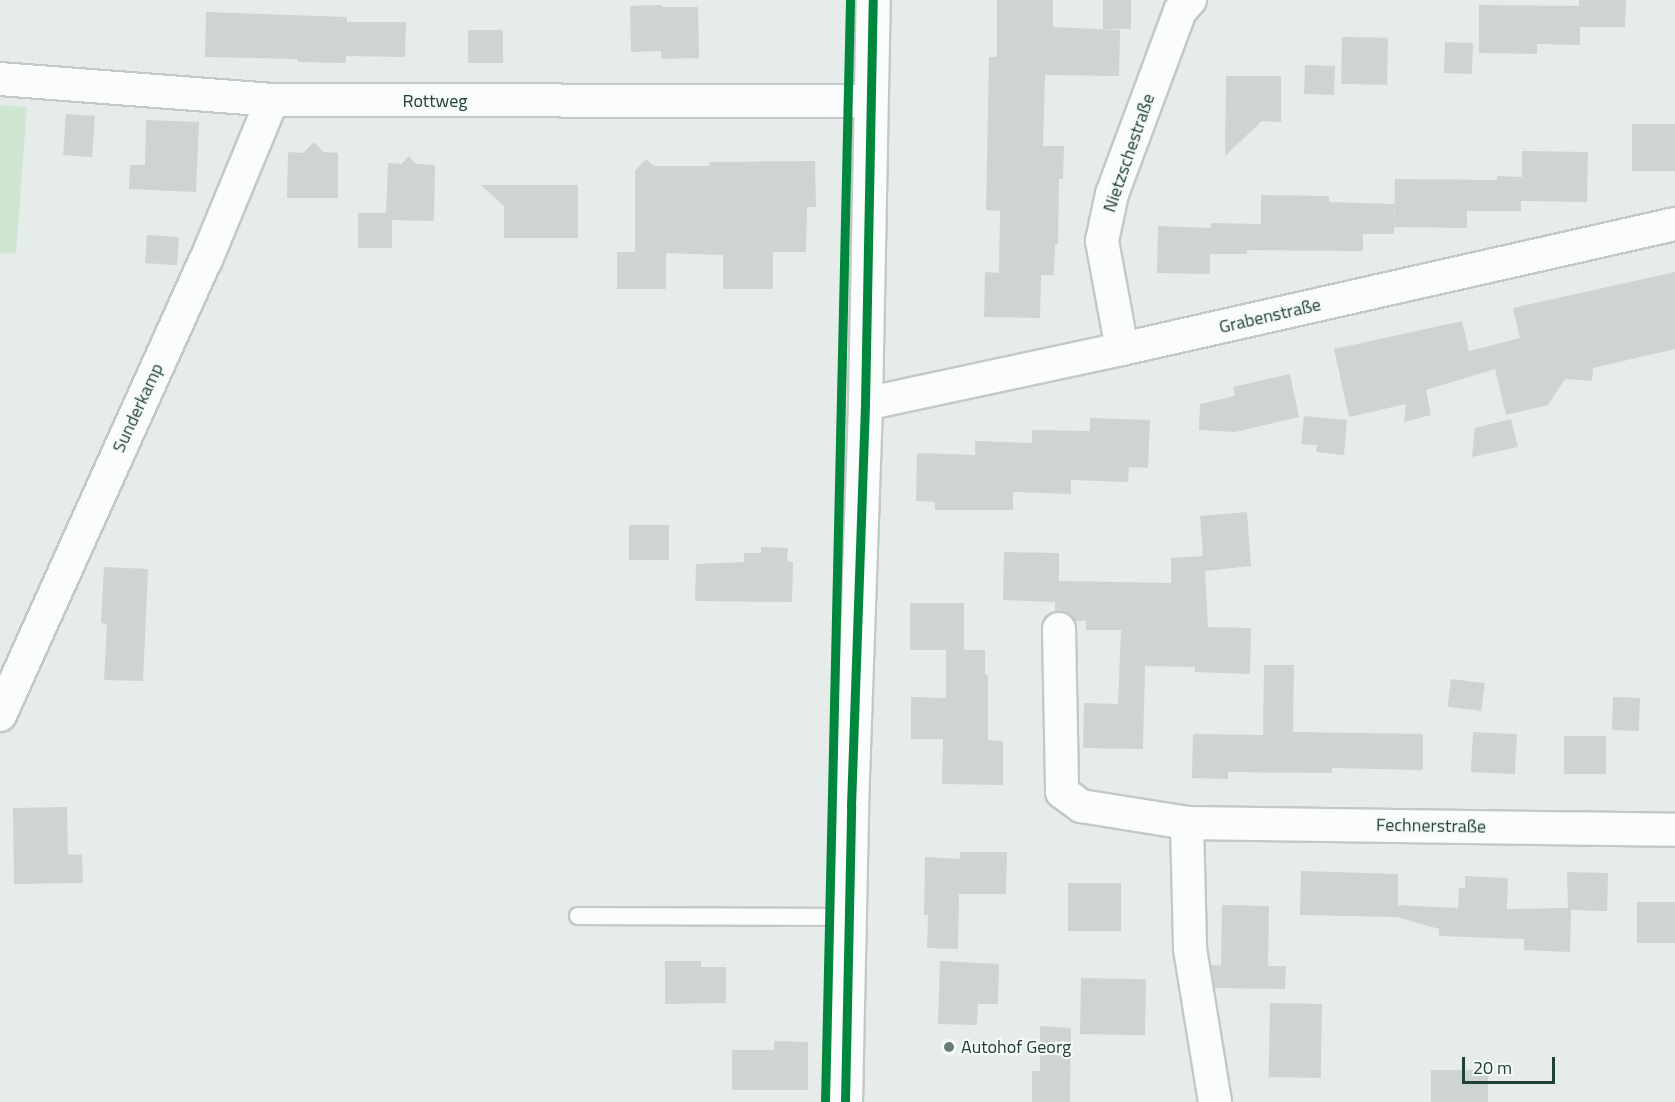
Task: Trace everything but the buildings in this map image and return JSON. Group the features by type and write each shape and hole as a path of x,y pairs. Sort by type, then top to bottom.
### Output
{"street":[{"path":"845,1102 848,917 865,404 873,0"},
{"name":"Nietzschestraße","path":"1122,349 1102,241 1112,194 1180,11 1190,0"},
{"name":"Rottweg","path":"0,79 272,100 872,101"},
{"name":"Sunderkamp","path":"0,715 205,262 272,100"},
{"name":"Grabenstraße","path":"865,404 1122,349 1675,224"},
{"name":"Fechnerstraße","path":"1059,629 1062,792 1081,806 1187,823 1675,830"},
{"path":"1187,823 1190,949 1215,1102"}],"lane":[{"path":"578,916 848,917"}],"green space":[{"path":"0,105 27,107 16,254 0,253"}],"cycle path":[{"path":"825,1102 850,0"},
{"path":"845,1102 851,806 865,404 873,0"}],"place":[{"name":"Autohof Georg","path":"949,1047"}]}
